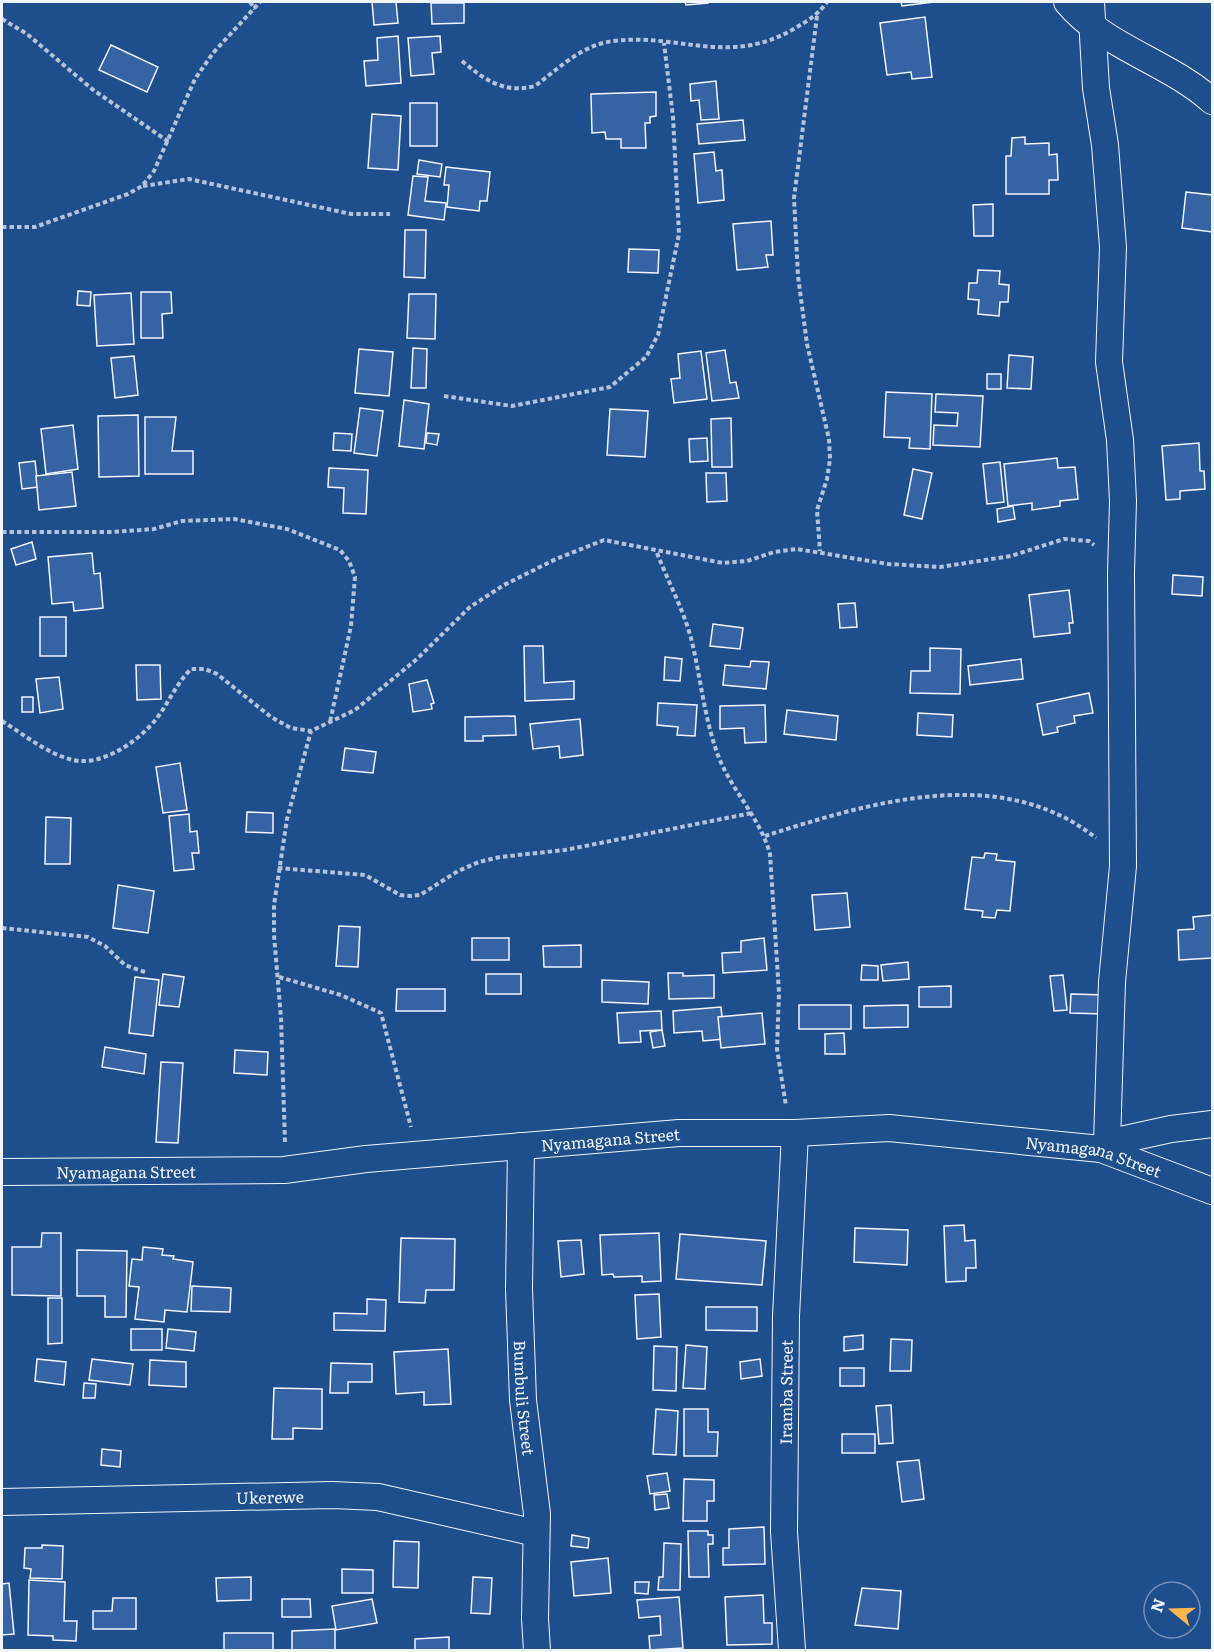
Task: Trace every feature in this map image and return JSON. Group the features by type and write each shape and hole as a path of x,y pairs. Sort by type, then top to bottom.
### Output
{"street":[{"path":"1066,2 1091,13 1212,101"},
{"path":"1091,13 1113,247 1109,351 1123,501 1121,573 1123,866 1112,982 1104,1146 1172,1129 1212,1124"},
{"name":"Nyamagana Street","path":"2,1172 284,1170 366,1159 680,1133 795,1133 889,1128 1104,1146 1212,1191"},
{"name":"Iramba Street","path":"792,1650 784,1532 786,1316 795,1133"},
{"name":"Bumbuli Street","path":"521,1146 519,1289 523,1400 537,1514 535,1619 537,1650"},
{"name":"Ukerewe","path":"2,1502 332,1495 378,1497 536,1533"}],"path":[{"path":"250,2 255,9"},
{"path":"142,186 154,171 169,142 195,79 213,53 260,2"},
{"path":"462,61 498,87 513,90 535,86 588,47 613,41 730,48 756,45 783,35 817,16 827,2"},
{"path":"817,16 794,198 798,276 806,333 829,440 830,459 827,480 817,510 820,551"},
{"path":"2,20 27,34 92,89 169,142"},
{"path":"444,396 512,406 610,387 646,357 658,335 679,234 673,117 664,43"},
{"path":"2,228 36,227 128,194 142,186 189,179 351,214 390,214"},
{"path":"2,532 112,532 154,529 182,521 234,519 287,529 340,550 349,561 355,577 351,626 330,722"},
{"path":"2,721 55,754 72,760 107,756 134,741 155,720 181,679 191,669 205,669 217,674 271,717 291,728 311,731 355,710 386,686 470,607 504,585 556,559 604,540 723,563 747,561 774,552 797,549 888,564 940,567 978,563 1064,540 1078,539 1089,541 1098,548 1121,573"},
{"path":"657,552 691,639 703,708 718,756 729,780 765,836 773,882 779,993 777,1049 783,1096 795,1133"},
{"path":"284,1170 279,977 274,934 278,868 287,819 311,731"},
{"path":"765,836 892,800 921,796 988,798 1031,802 1076,822 1098,840 1123,866"},
{"path":"278,868 365,875 400,895 411,897 420,895 458,871 479,862 500,857 565,850 752,813"},
{"path":"2,928 88,937 105,946 125,964 146,972"},
{"path":"279,977 341,995 381,1013 388,1032 408,1125 436,1154"}],"building":[{"path":"372,2 396,2 398,23 374,25"},
{"path":"685,2 708,2 708,3 686,5"},
{"path":"901,2 934,2 902,6"},
{"path":"431,3 464,3 464,23 432,24"},
{"path":"925,17 932,77 912,79 911,72 887,75 880,23"},
{"path":"398,36 401,83 366,86 364,61 378,60 377,38"},
{"path":"440,36 441,52 432,53 434,74 411,76 408,38"},
{"path":"111,45 158,67 147,92 99,70"},
{"path":"716,81 719,119 701,120 699,100 691,101 690,84"},
{"path":"656,92 656,116 650,117 650,123 645,123 646,148 621,148 621,139 606,139 605,132 592,133 591,94"},
{"path":"410,103 437,103 437,146 410,146"},
{"path":"372,114 401,116 398,170 368,168"},
{"path":"743,120 745,140 699,144 697,124"},
{"path":"1025,137 1025,144 1049,143 1049,155 1057,154 1058,180 1049,180 1049,194 1006,194 1006,156 1011,156 1012,138"},
{"path":"714,152 716,171 722,170 724,200 698,203 694,154"},
{"path":"419,160 442,164 440,177 417,174"},
{"path":"446,167 490,172 487,201 480,201 479,211 447,207 449,185 444,185"},
{"path":"413,176 428,177 425,201 446,203 444,220 408,215"},
{"path":"1186,192 1212,195 1212,232 1182,228"},
{"path":"993,204 993,236 974,236 973,205"},
{"path":"771,221 773,255 766,255 768,267 737,270 733,224"},
{"path":"405,230 426,230 425,278 404,277"},
{"path":"629,249 659,250 658,273 628,272"},
{"path":"978,270 1000,271 999,284 1009,285 1008,302 1000,302 999,316 978,314 979,300 968,299 969,283 977,283"},
{"path":"78,291 91,292 90,306 77,305"},
{"path":"141,292 171,292 172,313 162,314 163,338 141,338"},
{"path":"131,293 134,344 97,346 94,295"},
{"path":"409,294 436,294 435,339 407,338"},
{"path":"413,348 427,349 426,388 411,388"},
{"path":"359,349 393,352 389,396 355,393"},
{"path":"725,350 730,383 736,382 739,398 712,401 706,353"},
{"path":"701,351 707,399 674,403 671,379 680,378 678,354"},
{"path":"1009,355 1033,357 1031,389 1007,388"},
{"path":"134,356 138,395 115,398 111,358"},
{"path":"987,374 1001,374 1001,389 987,389"},
{"path":"886,392 932,394 930,449 909,448 910,438 884,437"},
{"path":"936,394 983,396 980,447 933,445 934,425 957,426 958,413 935,412"},
{"path":"404,400 429,404 424,449 399,446"},
{"path":"360,408 383,411 377,456 354,453"},
{"path":"610,409 648,411 645,457 607,455"},
{"path":"138,415 139,476 99,477 98,416"},
{"path":"145,417 176,417 172,451 193,451 193,474 145,474"},
{"path":"731,418 732,467 712,467 711,419"},
{"path":"73,425 78,469 46,474 41,429"},
{"path":"334,433 352,434 351,451 333,450"},
{"path":"427,433 439,434 437,445 426,443"},
{"path":"707,438 708,461 690,462 689,439"},
{"path":"1199,443 1200,471 1204,471 1205,489 1180,491 1180,499 1166,500 1162,446"},
{"path":"1057,458 1058,468 1075,467 1078,499 1060,501 1060,506 1032,510 1032,503 1008,506 1004,464"},
{"path":"35,461 38,487 22,489 19,463"},
{"path":"1000,462 1004,502 987,504 983,464"},
{"path":"329,468 368,470 366,514 343,513 344,488 328,487"},
{"path":"913,469 932,473 922,519 904,515"},
{"path":"72,472 76,506 39,510 36,476"},
{"path":"706,473 726,473 727,501 707,502"},
{"path":"1013,506 1015,519 998,522 997,509"},
{"path":"32,542 36,559 16,565 11,549"},
{"path":"92,553 94,574 100,573 103,608 74,611 73,602 52,604 48,557"},
{"path":"1173,575 1203,577 1202,596 1172,594"},
{"path":"1069,590 1073,623 1069,623 1070,633 1034,637 1029,595"},
{"path":"855,603 857,627 840,628 838,604"},
{"path":"40,617 66,617 66,656 40,656"},
{"path":"713,624 743,628 740,649 710,646"},
{"path":"524,646 543,646 544,683 574,681 574,699 525,701"},
{"path":"930,648 961,649 960,694 910,693 911,671 930,671"},
{"path":"665,657 682,659 680,681 664,680"},
{"path":"1021,659 1023,679 970,685 968,666"},
{"path":"751,661 769,662 766,689 723,685 725,665 750,667"},
{"path":"136,665 160,665 161,699 137,700"},
{"path":"59,677 63,709 40,713 36,679"},
{"path":"427,680 434,703 431,704 432,709 413,712 409,684"},
{"path":"1089,693 1093,713 1074,716 1075,723 1057,727 1058,732 1043,735 1037,704"},
{"path":"22,697 33,697 33,712 22,712"},
{"path":"658,703 697,705 695,736 677,735 678,727 657,725"},
{"path":"765,705 766,742 745,743 744,728 720,729 720,706"},
{"path":"787,710 838,716 836,740 784,734"},
{"path":"918,713 953,715 952,737 917,735"},
{"path":"515,716 516,735 483,736 483,741 465,741 465,717"},
{"path":"580,719 583,755 560,758 559,746 533,749 530,724"},
{"path":"345,748 376,752 373,773 342,770"},
{"path":"180,763 187,810 163,813 156,767"},
{"path":"247,812 273,813 273,833 246,832"},
{"path":"189,814 190,832 197,831 199,853 192,853 194,869 174,871 169,816"},
{"path":"46,817 71,818 70,864 45,864"},
{"path":"985,853 997,854 996,860 1015,862 1010,911 997,910 995,918 982,917 983,911 965,909 972,857 984,858"},
{"path":"118,885 154,891 148,933 113,928"},
{"path":"847,893 850,927 815,930 812,895"},
{"path":"1212,915 1212,958 1179,960 1178,930 1194,929 1193,917"},
{"path":"339,926 360,927 358,967 336,966"},
{"path":"472,938 509,938 509,960 472,960"},
{"path":"764,938 767,970 723,973 722,953 741,952 741,941"},
{"path":"581,945 581,967 544,967 543,946"},
{"path":"908,962 909,979 883,981 881,965"},
{"path":"862,965 878,966 878,980 861,980"},
{"path":"668,973 683,973 683,976 714,975 714,998 669,999"},
{"path":"163,974 184,977 179,1007 159,1005"},
{"path":"486,974 521,974 521,994 486,994"},
{"path":"1063,975 1067,1010 1054,1011 1050,976"},
{"path":"135,977 159,980 153,1036 129,1033"},
{"path":"602,980 649,982 648,1004 602,1002"},
{"path":"951,986 951,1007 919,1007 919,987"},
{"path":"397,989 445,989 445,1011 396,1011"},
{"path":"1071,994 1106,995 1105,1014 1070,1013"},
{"path":"799,1005 851,1005 851,1029 799,1029"},
{"path":"908,1005 908,1027 864,1028 864,1006"},
{"path":"721,1007 724,1039 703,1041 702,1031 674,1033 673,1011"},
{"path":"661,1011 662,1030 640,1031 641,1042 619,1043 617,1013"},
{"path":"762,1013 765,1044 721,1048 718,1017"},
{"path":"662,1030 665,1046 653,1048 650,1032"},
{"path":"844,1033 845,1054 825,1054 825,1034"},
{"path":"105,1047 146,1054 144,1074 102,1067"},
{"path":"235,1050 268,1052 267,1075 234,1073"},
{"path":"161,1062 183,1063 178,1143 156,1142"},
{"path":"964,1225 965,1241 975,1240 976,1268 966,1268 966,1281 946,1282 944,1226"},
{"path":"855,1228 908,1230 907,1265 854,1262"},
{"path":"42,1233 61,1233 61,1296 12,1295 12,1247 41,1247"},
{"path":"659,1233 661,1281 642,1282 642,1276 602,1275 600,1235"},
{"path":"680,1234 766,1241 762,1285 676,1279"},
{"path":"401,1238 455,1239 454,1290 426,1290 425,1303 399,1302"},
{"path":"581,1240 584,1274 561,1277 558,1241"},
{"path":"143,1247 163,1249 162,1255 193,1262 187,1312 165,1310 164,1322 135,1319 139,1287 129,1286 132,1259 142,1260"},
{"path":"77,1250 127,1251 126,1317 105,1317 105,1296 77,1296"},
{"path":"192,1286 231,1288 230,1312 191,1311"},
{"path":"659,1294 661,1337 637,1339 635,1295"},
{"path":"48,1298 62,1298 62,1343 48,1344"},
{"path":"367,1299 386,1300 385,1331 334,1330 334,1313 367,1314"},
{"path":"706,1307 757,1307 757,1331 706,1330"},
{"path":"131,1329 162,1329 162,1350 131,1350"},
{"path":"168,1329 196,1332 194,1351 166,1348"},
{"path":"863,1335 863,1349 844,1351 844,1337"},
{"path":"891,1339 912,1340 911,1371 890,1371"},
{"path":"686,1345 707,1347 705,1389 683,1388"},
{"path":"654,1346 677,1347 676,1391 653,1390"},
{"path":"448,1349 451,1404 424,1405 424,1392 396,1394 394,1352"},
{"path":"37,1359 66,1362 64,1385 35,1381"},
{"path":"92,1359 133,1364 130,1385 89,1380"},
{"path":"760,1359 762,1376 741,1379 740,1362"},
{"path":"150,1360 186,1362 186,1387 149,1385"},
{"path":"331,1363 372,1364 372,1382 348,1382 348,1393 330,1393"},
{"path":"840,1368 864,1368 864,1386 840,1386"},
{"path":"84,1383 96,1384 95,1398 83,1398"},
{"path":"274,1388 322,1389 322,1429 293,1428 293,1439 272,1439"},
{"path":"891,1405 893,1443 879,1444 876,1406"},
{"path":"656,1409 678,1411 676,1455 653,1454"},
{"path":"684,1409 708,1409 708,1432 718,1432 717,1456 684,1456"},
{"path":"842,1434 875,1434 875,1453 842,1453"},
{"path":"102,1449 121,1451 120,1467 101,1465"},
{"path":"919,1460 924,1499 902,1502 897,1462"},
{"path":"667,1473 670,1491 650,1494 647,1476"},
{"path":"684,1479 714,1480 714,1501 707,1501 707,1521 683,1521"},
{"path":"667,1494 669,1508 655,1510 654,1495"},
{"path":"764,1527 765,1564 723,1565 723,1548 729,1548 729,1529"},
{"path":"688,1531 708,1531 708,1535 713,1535 713,1544 708,1544 709,1577 689,1577"},
{"path":"572,1535 589,1538 588,1548 571,1546"},
{"path":"394,1541 419,1542 418,1588 393,1587"},
{"path":"664,1543 681,1544 680,1590 658,1590 659,1577 663,1577"},
{"path":"42,1545 63,1546 62,1579 30,1578 31,1569 24,1568 25,1548 42,1548"},
{"path":"608,1558 611,1593 574,1596 571,1562"},
{"path":"342,1569 373,1570 373,1593 342,1593"},
{"path":"251,1577 251,1600 217,1601 216,1578"},
{"path":"473,1577 492,1578 490,1614 471,1613"},
{"path":"29,1580 65,1582 64,1621 77,1621 76,1641 53,1640 53,1636 28,1635"},
{"path":"635,1582 649,1582 648,1594 635,1593"},
{"path":"9,1583 14,1634 2,1635 2,1584"},
{"path":"862,1588 901,1591 898,1629 855,1625"},
{"path":"763,1595 764,1623 772,1623 772,1644 727,1645 725,1597"},
{"path":"679,1597 683,1648 650,1650 649,1636 661,1635 660,1616 639,1618 637,1600"},
{"path":"113,1598 136,1598 136,1629 93,1629 93,1611 112,1611"},
{"path":"282,1599 310,1599 311,1617 282,1617"},
{"path":"372,1599 377,1623 336,1630 332,1606"},
{"path":"335,1629 335,1650 292,1650 292,1631"},
{"path":"224,1633 273,1633 273,1650 224,1650"},
{"path":"449,1637 449,1650 415,1650 415,1639"}]}
